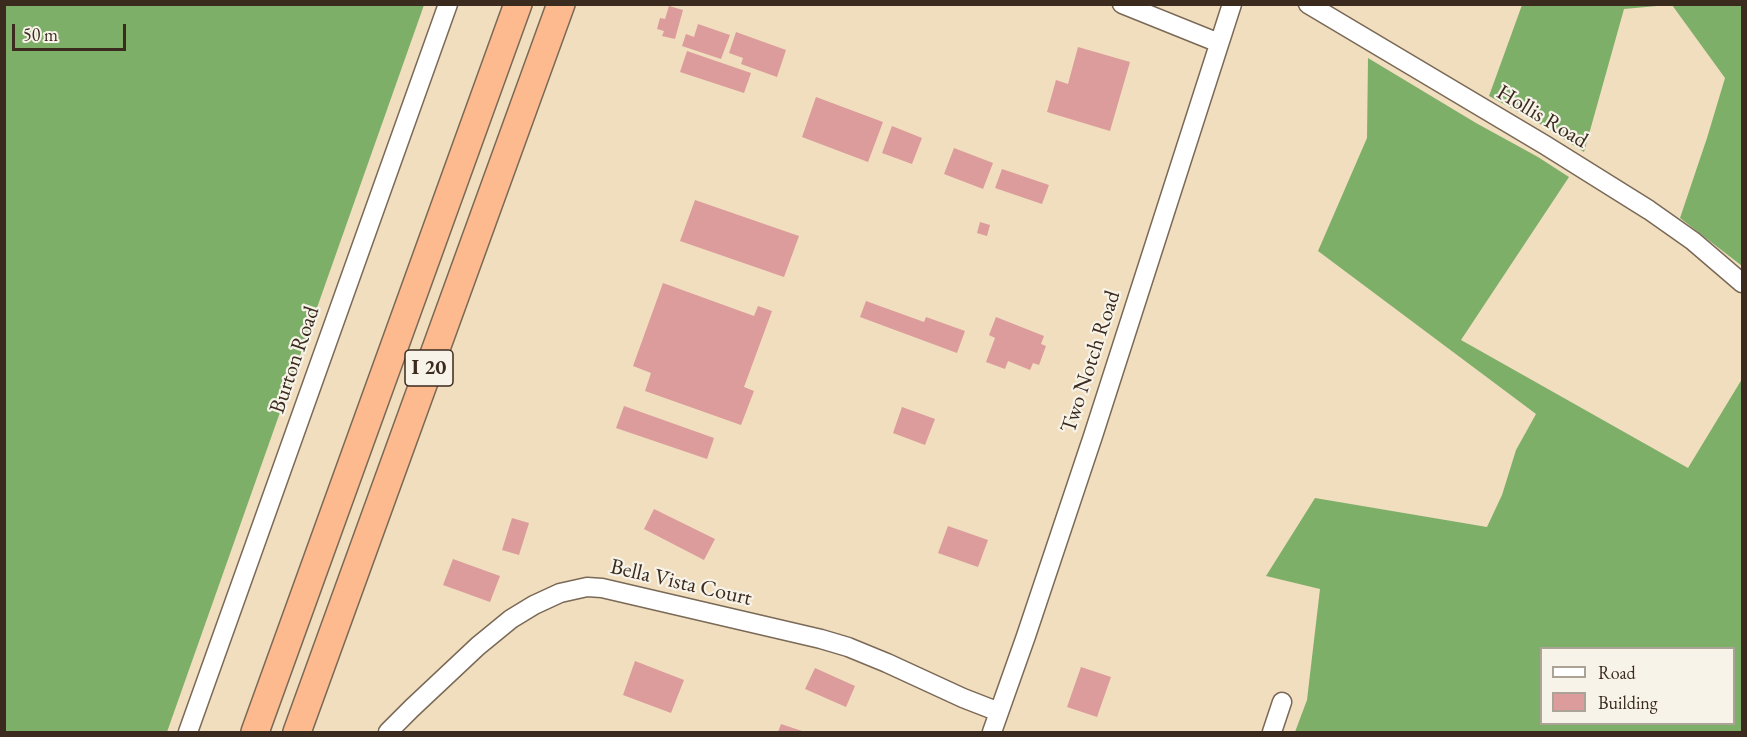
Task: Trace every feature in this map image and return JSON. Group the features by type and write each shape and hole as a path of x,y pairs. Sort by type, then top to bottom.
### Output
{"highway":[{"name":"I 20","path":"255,732 518,4"},
{"name":"I 20","path":"297,732 561,4"}],"street":[{"name":"Burton Road","path":"188,732 448,4"},
{"path":"1122,4 1219,43"},
{"name":"Two Notch Road","path":"992,732 1093,436 1232,4"},
{"name":"Hollis Road","path":"1308,4 1545,145 1649,210 1693,241 1743,283"},
{"name":"Bella Vista Court","path":"388,732 478,646 511,619 534,604 560,593 588,587 602,588 830,642 887,663 999,712"},
{"path":"1272,732 1282,702"}],"green space":[{"path":"4,5 424,5 167,732 5,732"},
{"path":"1522,5 1668,5 1624,9 1584,152 1537,122 1489,96"},
{"path":"1672,5 1742,5 1742,266 1680,218 1725,78"},
{"path":"1368,58 1569,177 1461,340 1688,468 1742,379 1742,732 1295,732 1307,700 1320,589 1266,576 1315,498 1487,527 1502,495 1516,450 1536,414 1318,251 1367,138"}],"building":[{"path":"669,6 683,10 675,39 662,36 664,31 657,29 660,18 665,19"},
{"path":"698,24 730,35 721,59 682,46 686,34 694,37"},
{"path":"736,32 786,50 777,77 741,64 743,58 729,53"},
{"path":"1078,47 1130,62 1110,131 1047,112 1056,80 1068,84"},
{"path":"687,51 751,73 744,93 680,72"},
{"path":"816,97 883,122 868,162 802,137"},
{"path":"892,126 922,138 912,164 882,153"},
{"path":"954,148 993,163 983,189 944,174"},
{"path":"1002,169 1049,185 1042,204 995,188"},
{"path":"695,200 799,236 784,277 680,241"},
{"path":"980,222 990,225 987,236 977,233"},
{"path":"663,283 754,316 758,306 772,311 744,387 754,391 741,425 645,391 651,373 633,366"},
{"path":"866,301 924,322 926,317 965,331 957,353 860,317"},
{"path":"996,317 1044,336 1041,344 1046,346 1039,365 1033,363 1030,370 1008,361 1005,369 986,362 995,338 989,335"},
{"path":"624,406 714,438 707,459 616,428"},
{"path":"902,407 935,419 925,445 893,433"},
{"path":"654,509 715,539 704,560 644,529"},
{"path":"512,518 529,523 519,555 502,550"},
{"path":"948,526 988,540 978,567 938,553"},
{"path":"453,559 500,576 490,602 443,585"},
{"path":"635,661 684,680 671,713 623,695"},
{"path":"1081,667 1111,677 1097,717 1067,707"},
{"path":"815,668 855,686 846,707 805,689"},
{"path":"781,724 805,732 778,732"}]}
